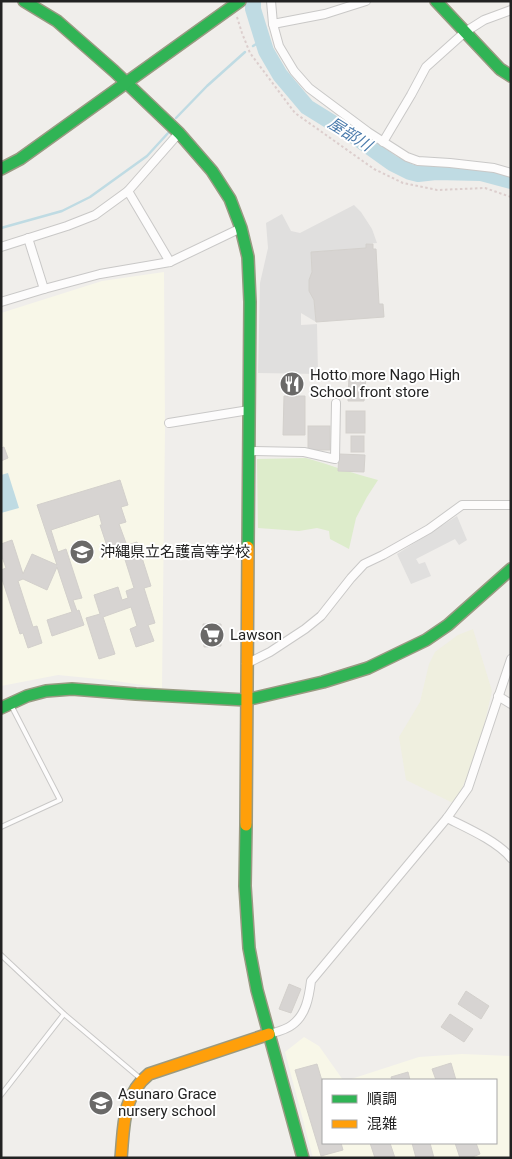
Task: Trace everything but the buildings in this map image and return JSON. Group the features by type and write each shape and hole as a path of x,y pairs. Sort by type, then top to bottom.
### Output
{"street":[{"path":"24,1 57,21 127,82 180,133 212,170 230,199 241,228 248,257 250,302 245,895 249,948 257,990 304,1158"},
{"path":"271,1 273,24 279,46 294,71 309,88 383,142 407,157 418,161 494,168 511,174"},
{"path":"273,24 325,14 366,1"},
{"path":"436,1 500,69 511,76"},
{"path":"1,169 20,159 237,4"},
{"path":"383,142 426,67 465,32 484,20 511,10"},
{"path":"1,246 67,226 95,215 128,191 180,133"},
{"path":"128,191 170,262"},
{"path":"1,302 100,274 170,262 241,228"},
{"path":"28,238 44,289"},
{"path":"249,451 304,452 335,460 336,403"},
{"path":"169,423 249,410"},
{"path":"246,664 270,652 321,616 364,564 429,529 462,505 511,505"},
{"path":"6,706 46,690 72,689 246,700 323,682 368,668 426,640 448,625 511,569"},
{"path":"121,1158 125,1117 132,1093 136,1084 141,1079 149,1074 291,1026 302,1017 309,998 312,981 447,818 468,788 511,659"},
{"path":"498,696 511,704"},
{"path":"447,818 483,837 511,858"}],"lane":[{"path":"1,827 60,800 6,706"},
{"path":"1,955 64,1014 141,1079"},
{"path":"1,1095 64,1014"}],"path":[{"path":"237,4 242,33 250,53 295,113 374,169 403,183 437,190 485,188 511,197"}],"shaded area":[{"path":"354,205 372,229 377,243 366,244 366,248 311,252 312,272 309,280 309,291 314,300 316,322 301,313 301,325 317,324 318,374 258,373 260,283 268,248 266,223 282,214 291,231 300,233"},
{"name":"沖縄県立名護高等学校","path":"164,272 165,429 162,688 58,675 1,686 1,313 102,281"},
{"path":"457,516 467,540 459,545 455,539 416,559 419,564 425,562 431,576 411,584 397,554"},
{"path":"304,1037 319,1046 342,1079 322,1079 322,1144 497,1144 497,1079 351,1079 419,1057 462,1054 511,1056 511,1158 313,1158 285,1052"}],"green space":[{"path":"306,458 378,480 356,518 349,549 330,539 329,531 317,528 299,531 258,528 257,459"},
{"path":"473,629 492,691 478,752 455,804 406,780 399,737 420,702 429,664 435,652 458,635"}],"water":[{"path":"8,473 19,508 1,513 1,475"}],"waterway":[{"name":"屋部川","path":"253,1 253,9 266,51 280,75 307,107 357,138 392,163 410,172 418,174 436,172 481,173 511,181"},
{"path":"253,46 263,40"},
{"path":"176,118 207,86 245,52"},
{"path":"1,228 62,211 90,197 147,156 169,132"}],"traffic: fast":[{"path":"24,1 57,21 114,71 179,133 212,171 230,199 241,228 248,257 250,302 248,547"},
{"path":"1,169 20,159 240,1"},
{"path":"436,1 500,69 511,76"},
{"path":"1,708 27,696 46,691 72,689 246,700 323,682 368,668 426,640 448,625 511,569"},
{"path":"246,825 245,886 249,948 257,990 303,1158"}],"traffic: slow":[{"path":"246,825 248,547"},
{"path":"121,1158 124,1123 129,1102 140,1083 149,1074 269,1034"}],"place":[{"name":"Hotto more Nago High School front store","path":"292,384"},
{"name":"沖縄県立名護高等学校","path":"82,552"},
{"name":"Lawson","path":"212,635"},
{"name":"Asunaro Grace nursery school","path":"101,1103"}]}
